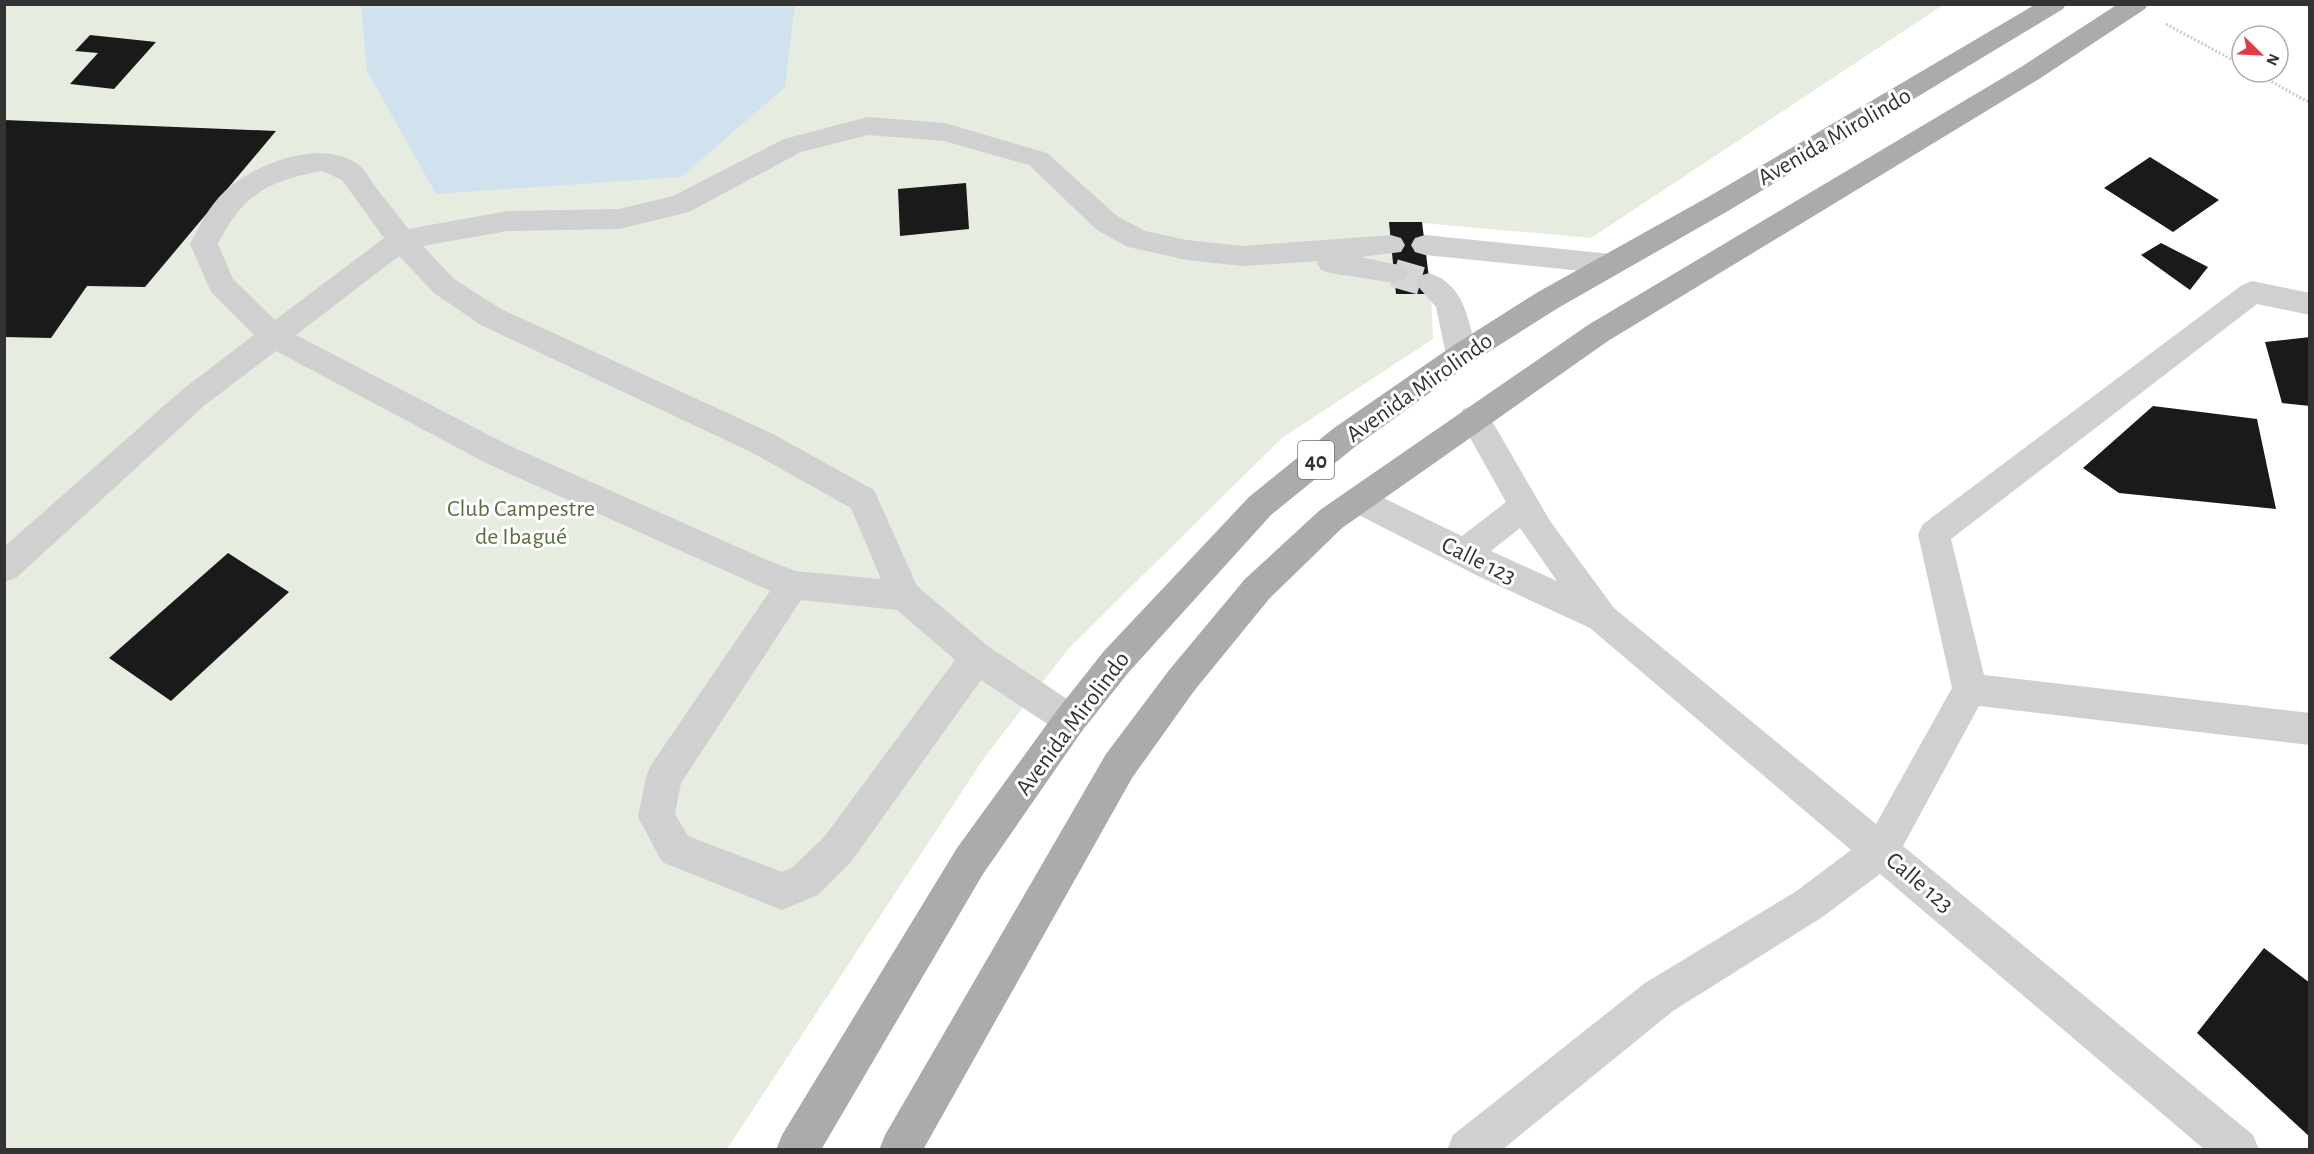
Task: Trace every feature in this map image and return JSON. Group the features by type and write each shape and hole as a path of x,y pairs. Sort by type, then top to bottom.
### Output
{"main road":[{"name":"Avenida Mirolindo","path":"797,1149 970,861 1070,720 1116,662 1260,506 1345,437 1461,356 1548,300 1718,204 2054,4"},
{"name":"Avenida Mirolindo","path":"900,1149 1119,766 1182,680 1257,589 1330,519 1598,333 2030,73 2135,5"}],"lane":[{"path":"4,568 194,397 401,240 507,220 619,219 671,207 681,204 793,145 868,126 945,132 1038,159 1107,223 1138,240 1187,250 1220,253 1393,258"},
{"path":"905,596 794,585 748,567 497,454 273,336 221,285 204,244 218,216 235,197 262,177 290,167 325,161 351,173 401,240 444,286 490,317 762,443 863,499 905,596 976,658 1070,720"},
{"path":"1432,272 1487,265 1602,269"},
{"path":"1432,272 1450,287 1457,276 1470,268 1487,265"},
{"path":"1432,272 1602,269"},
{"path":"1432,272 1461,356"},
{"path":"1468,1149 1659,997 1808,905 1881,850 1970,689 1934,534 2252,292 2310,304"},
{"name":"Calle 123","path":"1474,417 1539,531 1602,618 2238,1149"},
{"name":"Calle 123","path":"1358,500 1602,618"},
{"path":"1464,553 1525,506"},
{"path":"794,585 664,777 656,817 675,849 782,891 805,882 838,849 976,658"},
{"path":"1970,689 2310,729"}],"path":[{"path":"2135,5 2230,58"},
{"path":"2276,84 2310,102"}],"green space":[{"name":"Club Campestre de Ibagué","path":"5,5 1943,5 1591,238 1422,223 1431,294 1433,339 1282,438 1068,649 984,758 727,1149 5,1150"}],"water":[{"path":"361,4 795,5 785,87 681,177 436,194 367,71"}],"building":[{"path":"90,35 156,42 114,89 70,84 98,53 75,51"},
{"path":"4,120 276,131 145,287 87,286 51,338 4,337"},
{"path":"2150,157 2219,200 2173,232 2104,188"},
{"path":"966,183 969,229 900,236 898,189"},
{"path":"1389,222 1422,222 1431,294 1396,294"},
{"path":"2161,243 2208,267 2190,290 2141,255"},
{"path":"2310,337 2310,406 2282,403 2265,342"},
{"path":"2153,406 2257,419 2276,509 2119,493 2083,468"},
{"path":"228,553 289,592 171,701 109,658"},
{"path":"2264,948 2310,983 2310,1137 2197,1033"}],"tunnel":[{"path":"1394,273 1429,283"}]}
